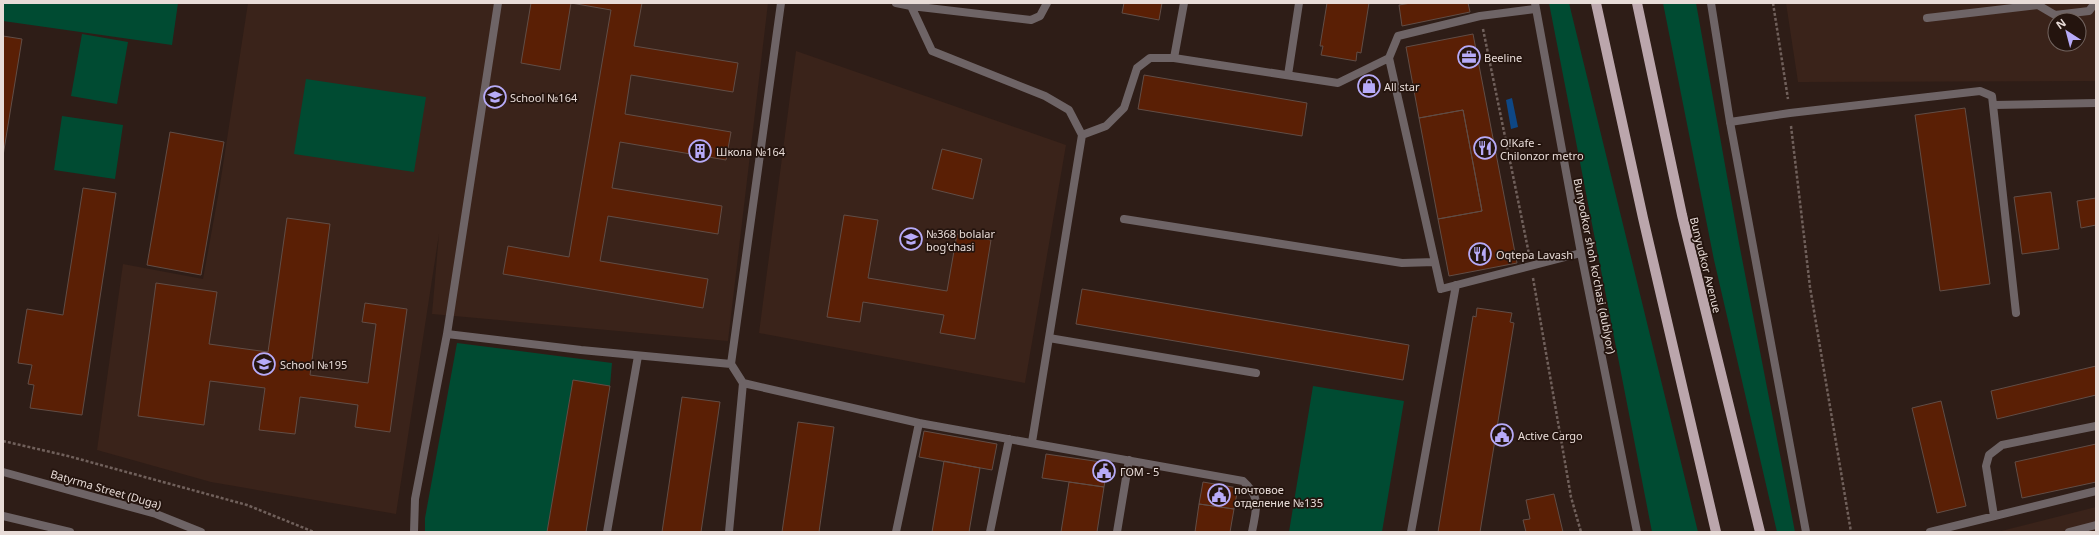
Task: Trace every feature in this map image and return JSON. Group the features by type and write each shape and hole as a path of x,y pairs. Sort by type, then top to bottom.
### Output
{"main road":[{"path":"1596,3 1643,218 1716,532"},
{"name":"Bunyudkor Avenue","path":"1637,3 1682,215 1760,532"}],"street":[{"path":"414,532 415,499 447,334 498,3"},
{"path":"729,532 743,383 731,364 781,3"},
{"path":"896,3 1031,20 1040,16 1047,3"},
{"path":"1174,58 1184,3"},
{"path":"1288,75 1299,3"},
{"path":"1711,3 1730,122 1806,532"},
{"path":"1926,18 2038,5 2055,15 2088,11 2095,3"},
{"path":"912,4 932,51 1045,96 1069,110 1082,135 1032,442"},
{"path":"1535,6 1480,16 1398,36 1389,58 1441,289 1581,253"},
{"name":"Bunyodkor shoh koʻchasi (dublyor)","path":"1535,6 1581,253 1637,532"},
{"path":"1082,135 1106,126 1124,108 1138,68 1150,58 1174,58 1338,83 1389,58"},
{"path":"1730,122 1790,113 1980,91 1992,96 2016,313"},
{"path":"1994,105 2096,104"},
{"path":"1124,219 1402,263 1435,262"},
{"path":"1411,532 1456,285"},
{"path":"447,334 638,356 731,364"},
{"path":"1049,338 1256,374"},
{"path":"607,532 638,356"},
{"path":"743,383 919,423 1032,442 1243,481 1251,487 1257,502 1252,532"},
{"path":"896,532 919,423"},
{"path":"1994,516 1986,466 1989,455 2002,445 2096,426"},
{"path":"990,532 1009,439"},
{"path":"1117,532 1129,460"},
{"name":"Batyrma Street (Duga)","path":"3,472 156,514 201,532"},
{"path":"1930,532 2096,491"},
{"path":"3,516 70,532"},
{"path":"2069,532 2096,525"}],"path":[{"path":"1773,3 1790,113 1810,287 1851,532"},
{"path":"3,440 68,456 247,505 314,532"}],"shaded area":[{"name":"School №164","path":"248,3 768,3 728,341 432,314 439,234 396,514 211,482 97,450 123,264 203,279 219,191"},
{"path":"1786,3 2096,3 2096,81 1798,82"},
{"name":"№368 bolalar bog'chasi","path":"796,51 1066,145 1025,383 759,333"},
{"path":"2096,507 2096,532 1998,532 2009,529"}],"green space":[{"path":"3,3 178,3 172,45 3,21"},
{"path":"1549,3 1569,3 1698,532 1652,532"},
{"path":"1663,3 1696,3 1739,243 1795,532 1777,532 1714,260"},
{"path":"82,34 128,42 117,104 71,96"},
{"path":"306,79 426,97 414,172 294,154"},
{"path":"62,116 123,125 115,179 54,170"},
{"path":"457,343 612,363 610,386 573,380 547,532 425,532 425,518"},
{"path":"1313,386 1404,401 1382,532 1289,532"}],"water":[{"path":"1512,98 1518,127 1511,129 1506,100"}],"building":[{"path":"531,3 571,3 560,70 521,63"},
{"name":"Школа №164","path":"571,3 642,3 634,46 738,63 733,92 631,75 625,114 731,132 726,160 620,142 612,188 722,206 718,234 608,216 600,261 708,279 703,308 503,274 508,246 569,257 611,10"},
{"path":"1124,3 1162,3 1159,20 1122,13"},
{"path":"1327,3 1369,3 1361,53 1357,52 1356,61 1321,55 1323,46 1320,46"},
{"path":"1411,3 1468,3 1470,12 1402,26 1399,5"},
{"path":"1473,34 1517,263 1449,276 1438,219 1482,211 1463,110 1419,118 1406,47"},
{"path":"3,36 22,39 3,156"},
{"path":"1144,75 1307,103 1302,136 1138,109"},
{"path":"1965,108 1990,284 1940,291 1915,115"},
{"path":"1463,110 1482,211 1438,219 1419,118"},
{"path":"170,132 224,142 201,275 147,265"},
{"path":"942,149 982,159 973,199 932,189"},
{"path":"83,188 116,193 82,415 30,408 34,385 28,384 32,365 18,363 27,309 63,315"},
{"path":"2051,192 2059,249 2022,254 2014,197"},
{"path":"2096,198 2096,225 2081,228 2077,201"},
{"path":"844,215 878,220 868,278 947,291 957,234 991,240 975,339 940,333 944,315 863,302 860,322 827,317"},
{"path":"287,218 330,224 310,375 368,383 376,324 362,322 365,303 407,309 390,432 355,427 358,405 300,397 295,434 259,430 265,388 210,381 204,425 138,416 156,283 217,292 209,344 268,352"},
{"path":"1082,289 1409,345 1403,380 1076,324"},
{"path":"1477,308 1512,313 1510,322 1514,323 1480,532 1438,532 1473,316 1476,317"},
{"path":"2096,366 2096,395 1997,419 1991,391"},
{"path":"573,380 610,386 586,532 547,532"},
{"path":"682,397 720,402 701,532 662,532"},
{"path":"1941,401 1966,506 1937,513 1912,408"},
{"path":"798,422 834,427 819,532 782,532"},
{"path":"924,431 997,444 992,470 919,457"},
{"path":"2096,444 2096,482 2022,498 2015,462"},
{"path":"1046,454 1108,463 1104,487 1042,478"},
{"path":"944,461 980,468 969,532 932,532"},
{"path":"1069,482 1104,487 1097,532 1061,532"},
{"path":"1203,482 1238,488 1234,509 1199,504"},
{"path":"1554,494 1563,532 1526,532 1523,520 1530,519 1526,500"},
{"path":"1199,504 1234,509 1230,532 1195,532"}],"place":[{"name":"Beeline","path":"1469,57"},
{"name":"All star","path":"1369,86"},
{"name":"School №164","path":"495,97"},
{"name":"O!Kafe - Chilonzor metro","path":"1485,148"},
{"name":"Школа №164","path":"700,151"},
{"name":"№368 bolalar bog'chasi","path":"911,239"},
{"name":"Oqtepa Lavash","path":"1480,254"},
{"name":"School №195","path":"264,364"},
{"name":"Active Cargo","path":"1502,435"},
{"name":"ГОМ - 5","path":"1104,471"},
{"name":"почтовое отделение №135","path":"1219,495"}]}
